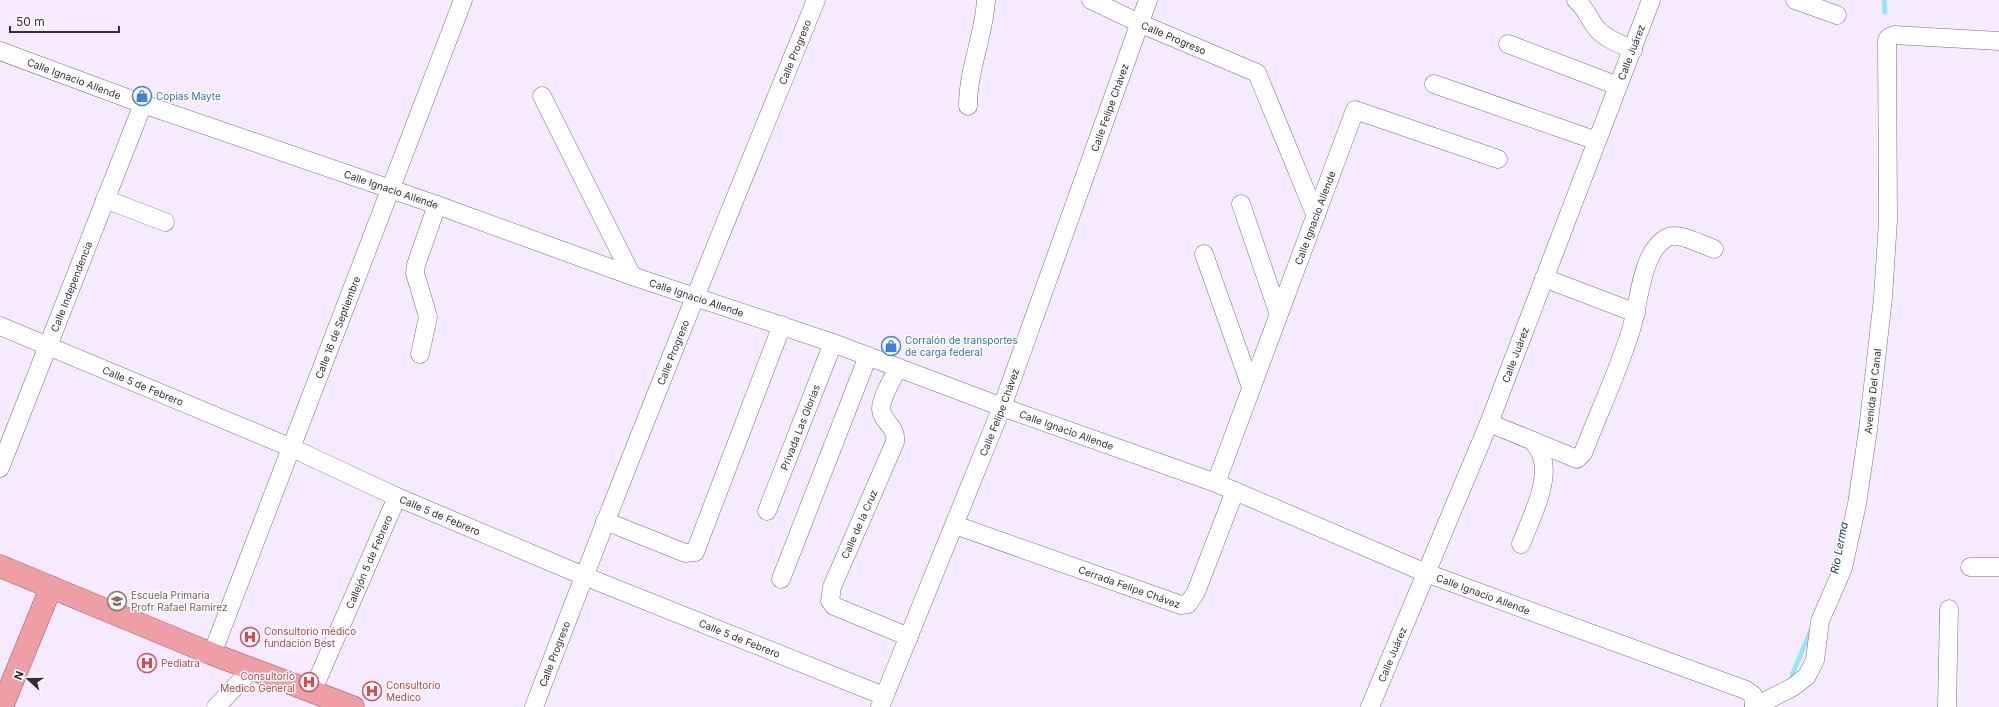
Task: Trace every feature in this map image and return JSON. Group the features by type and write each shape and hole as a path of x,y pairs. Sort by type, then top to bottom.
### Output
{"main road":[{"path":"0,566 212,654 354,707"},
{"path":"2,707 51,587"}],"street":[{"name":"Calle 16 de Septiembre","path":"212,654 463,0"},
{"name":"Calle Progreso","path":"534,707 605,521 816,0"},
{"path":"968,106 970,78 982,36 986,0"},
{"name":"Calle Progreso","path":"1091,0 1258,74 1316,216"},
{"name":"Calle Felipe Chávez","path":"882,702 1002,407 1148,0"},
{"path":"1576,0 1585,8 1596,28 1610,39 1633,50"},
{"name":"Calle Juárez","path":"1370,707 1489,423 1651,0"},
{"path":"1795,0 1837,15"},
{"name":"Avenida Del Canal","path":"1753,703 1793,687 1807,676 1815,660 1820,621 1843,568 1857,504 1868,430 1883,298 1888,220 1887,42 1889,37 1894,35 1999,41"},
{"path":"1508,44 1618,86"},
{"name":"Calle Ignacio Allende","path":"0,51 143,104 437,205 632,276 833,343 1002,407 1216,483 1426,573 1746,690 1753,703"},
{"path":"1434,84 1597,140"},
{"path":"542,96 632,276"},
{"name":"Calle Independencia","path":"0,468 143,104"},
{"name":"Calle Ignacio Allende","path":"1216,483 1278,312 1316,216 1355,110 1498,159"},
{"path":"105,199 165,222"},
{"path":"1242,204 1278,312"},
{"path":"420,354 428,317 415,273 416,264 437,205"},
{"path":"1489,423 1572,458 1578,459 1581,456 1626,343 1636,313 1643,277 1650,257 1660,241 1669,236 1684,238 1714,249"},
{"path":"1204,254 1251,388"},
{"path":"1544,278 1636,313"},
{"path":"605,521 685,553 695,552 782,325"},
{"name":"Calle 5 de Febrero","path":"0,326 292,448 397,497 882,702"},
{"name":"Privada Las Glorias","path":"767,511 833,343"},
{"path":"781,579 868,356"},
{"name":"Calle de la Cruz","path":"898,368 881,408 886,420 895,431 895,442 832,587 830,601 834,606 909,637"},
{"path":"1521,544 1542,486 1544,470 1542,456 1533,441"},
{"name":"Cerrada Felipe Chávez","path":"955,525 1181,605 1188,604 1196,592 1234,491"},
{"name":"Callejón 5 de Febrero","path":"312,692 397,497"},
{"path":"1970,567 1999,567"},
{"path":"1947,707 1949,609"},
{"path":"216,707 252,669"}],"waterway":[{"name":"Rio Lerma","path":"1884,0 1885,12"},
{"name":"Rio Lerma","path":"1792,675 1811,630"}],"place":[{"name":"Copias Mayte","path":"142,96"},
{"name":"Corralón de transportes de carga federal","path":"891,346"},
{"name":"Escuela Primaria Profr Rafael Ramirez","path":"117,601"},
{"name":"Consultorio médico fundación Best","path":"250,637"},
{"name":"Pediatra","path":"147,663"},
{"name":"Consultorio Medico General","path":"309,682"},
{"name":"Consultorio Medico","path":"372,691"}]}
